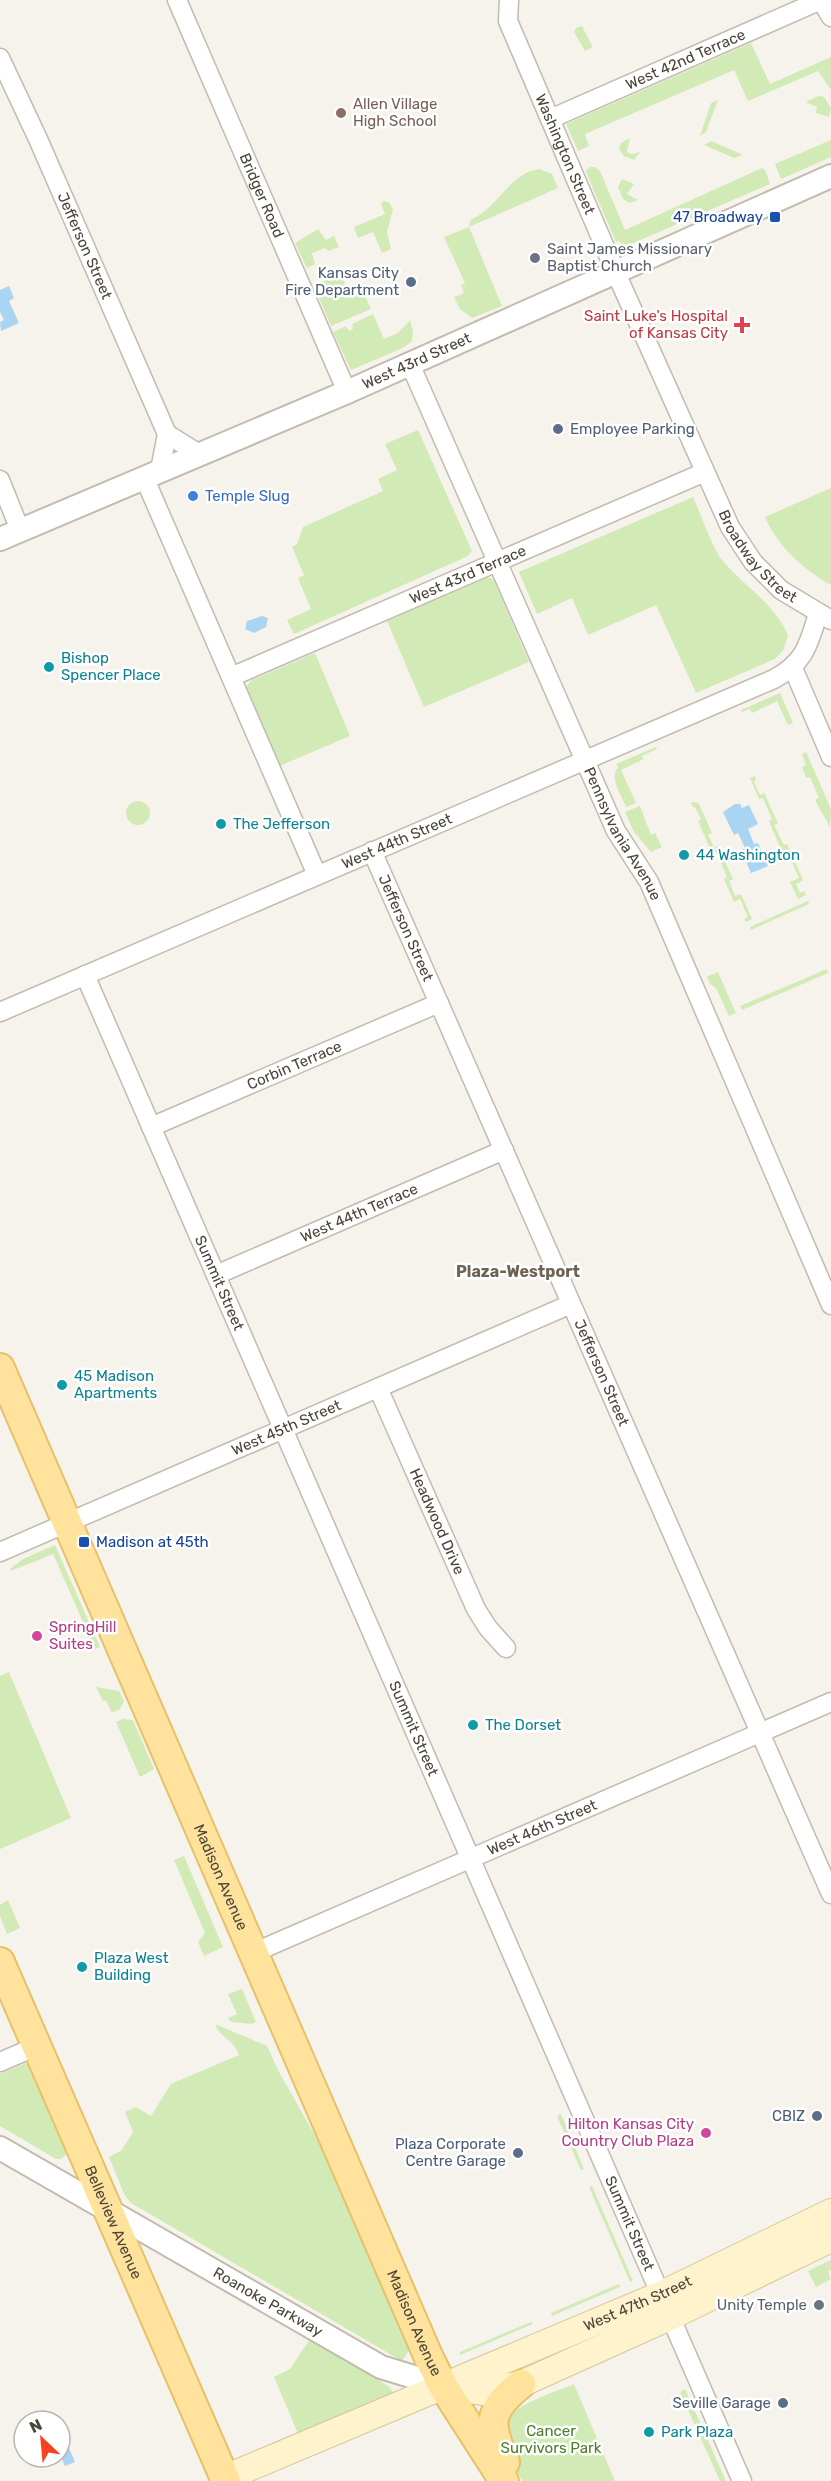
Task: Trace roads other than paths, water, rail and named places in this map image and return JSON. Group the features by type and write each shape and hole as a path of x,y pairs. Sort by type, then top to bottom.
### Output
{"main road":[{"name":"Madison Avenue","path":"0,1368 443,2386"},
{"name":"Belleview Avenue","path":"0,1962 111,2213 223,2480"},
{"name":"West 47th Street","path":"443,2386 483,2392 521,2384 831,2212"},
{"name":"West 47th Street","path":"223,2480 443,2386 667,2305 831,2239"},
{"path":"513,2481 497,2443 492,2422 497,2409 507,2395 521,2384"},
{"path":"443,2386 504,2481"}],"street":[{"name":"Bridger Road","path":"177,0 347,392"},
{"name":"Washington Street","path":"509,0 508,21 616,273 705,472"},
{"name":"West 42nd Terrace","path":"550,119 821,0"},
{"path":"821,0 831,17"},
{"name":"Jefferson Street","path":"0,58 38,139 167,434"},
{"name":"West 43rd Street","path":"10,534 347,392 831,176"},
{"name":"Pennsylvania Avenue","path":"410,364 616,831 649,882 831,1305"},
{"path":"199,454 167,434 152,474 231,677 316,875"},
{"name":"West 43rd Terrace","path":"231,677 705,472"},
{"name":"Broadway Street","path":"705,472 730,527 753,562 781,590 824,617"},
{"path":"0,480 10,534"},
{"path":"824,617 807,649 793,668 831,757"},
{"name":"West 44th Street","path":"0,1012 774,679 793,668"},
{"name":"Jefferson Street","path":"372,851 831,1894"},
{"name":"Summit Street","path":"85,975 742,2481"},
{"name":"Corbin Terrace","path":"151,1127 439,1003"},
{"name":"West 44th Terrace","path":"216,1275 504,1150"},
{"name":"West 45th Street","path":"0,1552 571,1304"},
{"name":"Headwood Drive","path":"378,1388 476,1609 488,1628 506,1648"},
{"name":"West 46th Street","path":"253,1953 831,1702"},
{"path":"0,2062 37,2046"},
{"name":"Roanoke Parkway","path":"0,2148 381,2367 443,2386"}],"water":[{"path":"9,286 14,298 9,301 19,323 1,331 0,322 4,320 0,312 0,290"},
{"path":"262,616 268,618 266,627 254,633 245,629 247,621"},
{"path":"735,804 740,804 742,808 749,805 758,824 748,829 754,844 758,843 768,866 751,873 741,850 745,848 738,833 734,835 723,812"}],"place":[{"name":"Allen Village High School","path":"341,113"},
{"name":"47 Broadway","path":"775,217"},
{"name":"Saint James Missionary Baptist Church","path":"535,258"},
{"name":"Kansas City Fire Department","path":"411,282"},
{"name":"Saint Luke's Hospital of Kansas City","path":"742,325"},
{"name":"Employee Parking","path":"558,429"},
{"name":"Temple Slug","path":"193,496"},
{"name":"Bishop Spencer Place","path":"49,667"},
{"name":"The Jefferson","path":"221,824"},
{"name":"44 Washington","path":"684,855"},
{"name":"45 Madison Apartments","path":"62,1385"},
{"name":"Madison at 45th","path":"84,1542"},
{"name":"SpringHill Suites","path":"37,1636"},
{"name":"The Dorset","path":"473,1725"},
{"name":"Plaza West Building","path":"82,1967"},
{"name":"CBIZ","path":"817,2116"},
{"name":"Hilton Kansas City Country Club Plaza","path":"706,2133"},
{"name":"Plaza Corporate Centre Garage","path":"518,2153"},
{"name":"Unity Temple","path":"819,2305"},
{"name":"Seville Garage","path":"783,2403"},
{"name":"Park Plaza","path":"649,2432"}],"district":[{"name":"Plaza-Westport","path":"518,1271"}],"park label":[{"name":"Cancer Survivors Park","path":"551,2440"}]}
